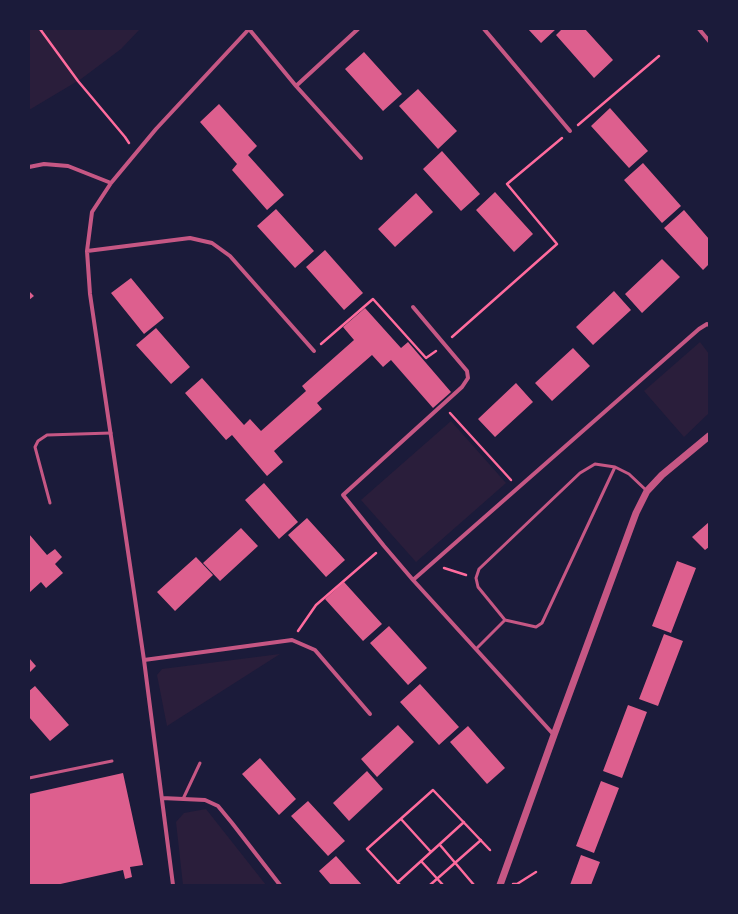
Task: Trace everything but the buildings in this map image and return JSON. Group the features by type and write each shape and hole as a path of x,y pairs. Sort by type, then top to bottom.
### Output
{"street":[{"path":"173,885 144,660 90,294 87,251 92,212 111,183 156,129 249,29 296,86 361,158"},
{"path":"296,86 358,29"},
{"path":"484,29 570,131"},
{"path":"699,29 709,41"},
{"path":"29,167 44,164 68,166 111,183"},
{"path":"87,251 190,238 212,243 230,256 314,351"},
{"path":"413,307 467,371 468,378 462,387 443,405 343,495 413,580 554,735"},
{"path":"413,580 699,329 707,324 709,325"},
{"path":"500,885 636,513 647,491 662,475 709,436"},
{"path":"144,660 292,640 315,650 370,714"},
{"path":"162,798 205,800 218,806 280,885"}],"lane":[{"path":"50,504 35,447 38,441 47,435 111,433"},
{"path":"615,466 542,623 536,627 505,620 478,587 476,578 479,569 580,473 595,464 615,466 629,474 647,491"},
{"path":"476,649 505,620"},
{"path":"29,778 112,761"},
{"path":"183,799 200,763"}],"path":[{"path":"40,29 78,81 125,137 136,153"},
{"path":"314,351 373,299 426,358 444,345 557,244 507,184 659,56"},
{"path":"443,405 518,488"},
{"path":"292,640 316,605 384,546"},
{"path":"431,564 476,578"},
{"path":"464,822 399,884 367,849 433,790 464,822 490,850"},
{"path":"401,819 431,852"},
{"path":"430,885 481,840"},
{"path":"440,845 474,885"},
{"path":"422,861 443,885"},
{"path":"509,885 517,884 536,872"}],"shaded area":[{"path":"29,29 140,29 121,49 81,79 29,110"},
{"path":"700,342 709,354 709,413 684,437 644,391"},
{"path":"451,421 506,483 416,562 361,500"},
{"path":"280,654 167,726 157,675 162,669"},
{"path":"206,809 266,885 183,885 176,822 184,813"}]}
